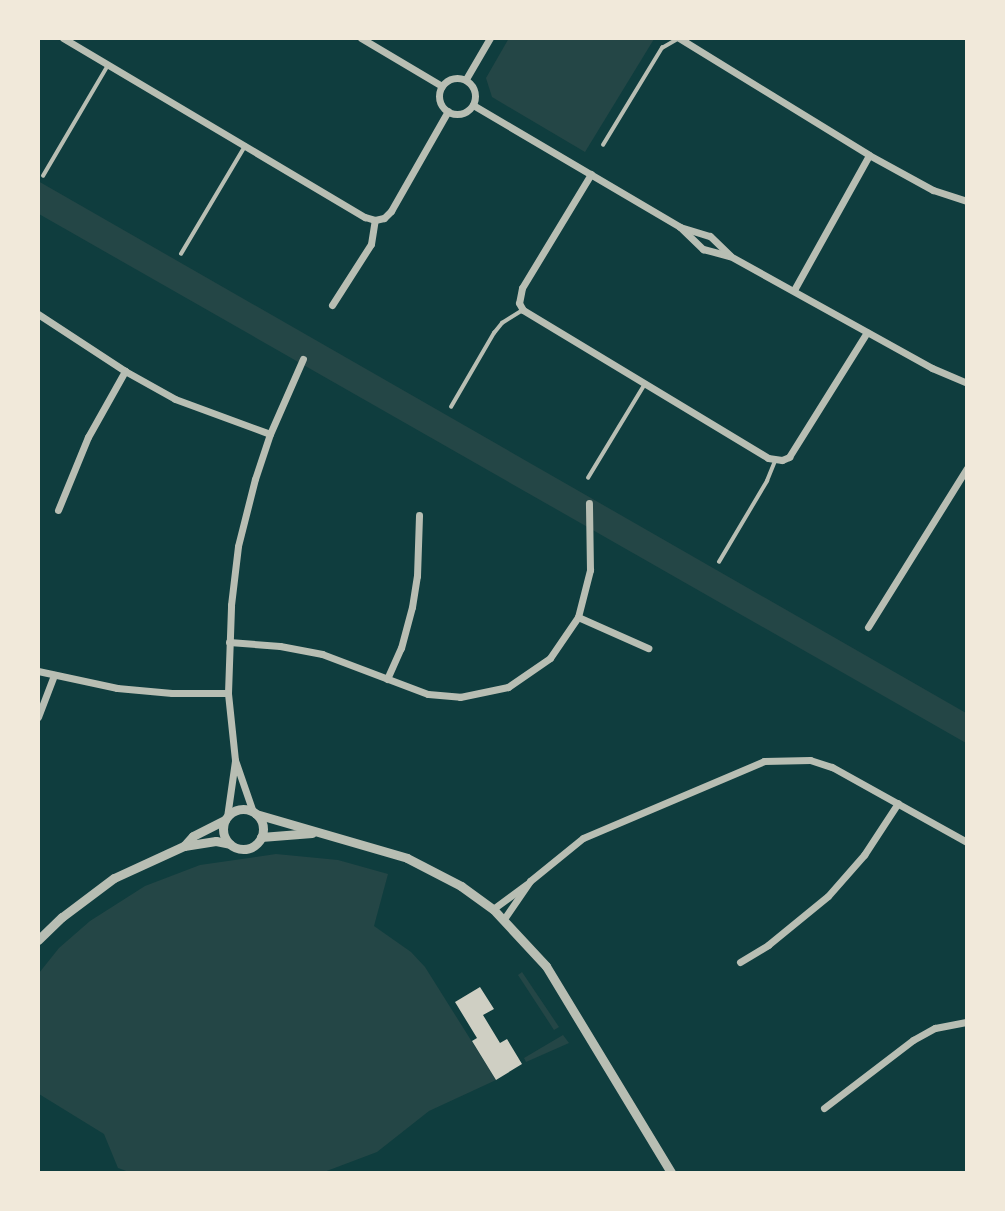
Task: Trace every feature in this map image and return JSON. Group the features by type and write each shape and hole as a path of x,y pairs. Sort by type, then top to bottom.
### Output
{"street":[{"path":"64,38 375,220 384,218 391,211 448,111"},
{"path":"361,38 442,86"},
{"path":"466,79 490,38"},
{"path":"679,38 869,155 933,190 967,201"},
{"path":"451,78 466,79 475,89 473,105 464,113 448,111 440,102 442,86 451,78"},
{"path":"473,105 680,228 703,248 730,256 932,368 967,383"},
{"path":"794,290 869,155"},
{"path":"591,174 522,288 519,303 523,310 775,461 789,457 802,441 867,332"},
{"path":"332,304 371,244 375,220"},
{"path":"680,228 709,236 730,256"},
{"path":"38,314 125,371 198,410 270,434"},
{"path":"261,837 262,825 235,760 228,693 229,642 238,546 270,434 303,359"},
{"path":"58,510 88,437 125,371"},
{"path":"868,627 967,468"},
{"path":"229,642 281,646 322,654 387,680 442,696 493,692 519,681 541,667 565,640 578,617 590,570 589,503"},
{"path":"387,680 401,648 415,592 419,515"},
{"path":"578,617 648,648"},
{"path":"38,671 144,691 228,693"},
{"path":"38,717 54,676"},
{"path":"229,844 223,835 235,760"},
{"path":"493,909 564,852 591,834 764,761 810,760 832,767 967,842"},
{"path":"740,962 777,938 828,896 864,855 898,803"},
{"path":"184,846 194,836 241,809 314,832 373,846 407,858 461,886 504,919 538,957 568,1000 671,1172"},
{"path":"38,940 114,878 184,846 216,841 239,849 250,848 261,837 314,832"},
{"path":"504,919 530,881"},
{"path":"824,1108 914,1040 935,1028 967,1022"}],"lane":[{"path":"603,145 662,48 679,38"},
{"path":"43,176 108,65"},
{"path":"181,254 245,146"},
{"path":"451,407 502,323 523,310"},
{"path":"588,478 645,384"},
{"path":"719,562 767,481 775,461"}],"shaded area":[{"path":"509,38 654,39 585,152 492,97 486,78"},
{"path":"38,181 966,713 966,743 39,214"},
{"path":"276,854 338,860 388,874 374,926 411,952 425,967 496,1080 429,1111 377,1152 324,1172 129,1172 118,1168 104,1134 39,1094 39,973 59,948 90,921 145,886 200,865"},
{"path":"522,972 559,1027 554,1030 518,975"},
{"path":"563,1035 569,1043 526,1062 524,1058"}],"building":[{"path":"480,987 494,1009 483,1015 500,1043 507,1039 522,1064 496,1080 472,1041 477,1038 455,1002"}]}
